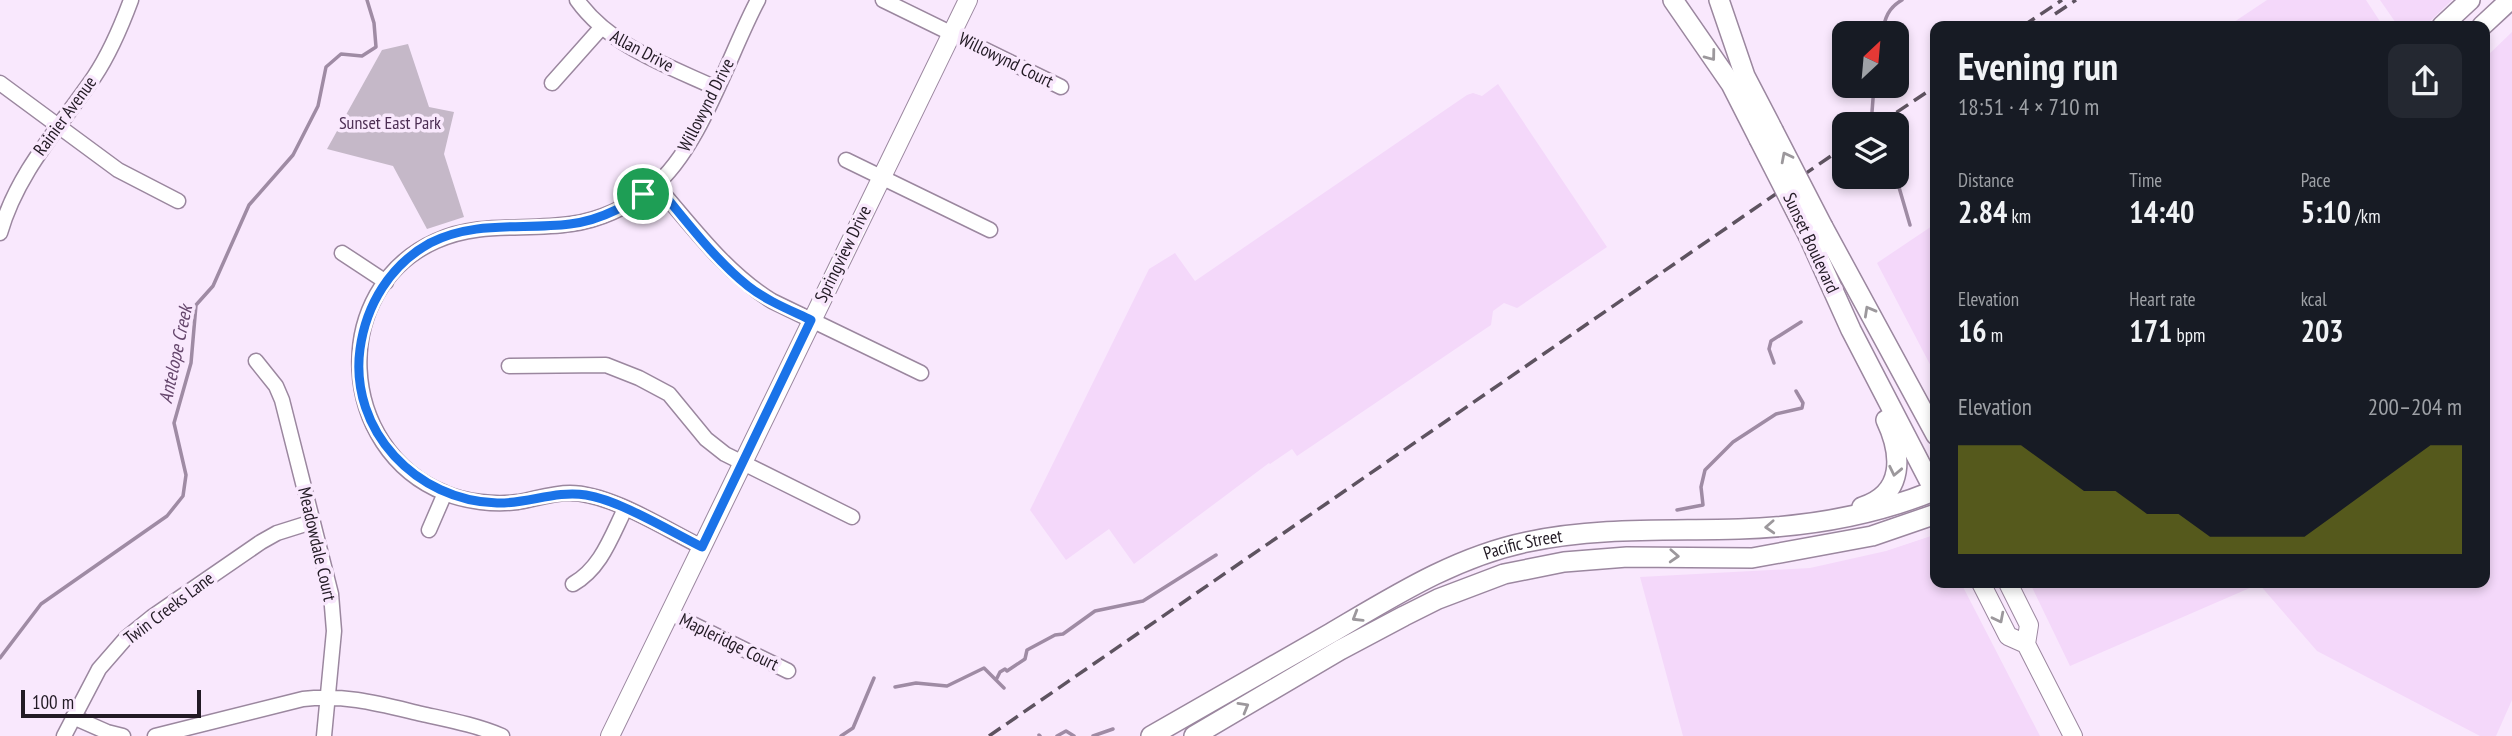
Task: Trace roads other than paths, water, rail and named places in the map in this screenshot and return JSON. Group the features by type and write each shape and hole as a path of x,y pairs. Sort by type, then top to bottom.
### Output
{"main road":[{"name":"Sunset Boulevard","path":"1673,0 1766,135 1816,232 1902,371 1930,424"},
{"name":"Sunset Boulevard","path":"1719,0 1766,135"},
{"path":"2447,21 2470,0"},
{"path":"2487,21 2510,0"},
{"name":"Sunset Boulevard","path":"1816,232 1851,330 1930,482"},
{"path":"1902,371 1922,386 1930,400"},
{"path":"1838,519 1850,510 1872,504 1885,495 1898,467 1892,432 1881,409 1879,382"},
{"name":"Pacific Street","path":"1151,736 1440,571 1505,546 1548,537 1647,529 1777,527 1838,519 1891,507 1930,494"},
{"name":"Pacific Street","path":"1194,736 1340,650 1432,602 1504,574 1564,562 1663,556 1752,558 1872,536 1930,516"},
{"path":"1564,562 1574,547 1630,545 1647,529"},
{"path":"1461,563 1470,585"},
{"path":"1329,634 1340,650"}],"street":[{"name":"Rainier Avenue","path":"0,233 21,182 106,58 131,0"},
{"name":"Allan Drive","path":"577,0 601,28 635,50 716,88"},
{"name":"Willowynd Drive","path":"702,547 606,500 579,494 549,495 496,503 445,493 422,481 388,450 376,434 368,415 359,375 359,353 367,317 386,282 416,251 453,233 494,226 570,224 591,220 631,202 656,185 683,153 758,0"},
{"path":"884,0 951,33"},
{"name":"Springview Drive","path":"610,736 968,0"},
{"path":"552,83 601,28"},
{"name":"Willowynd Court","path":"951,33 1061,86"},
{"path":"0,83 118,170 178,201"},
{"path":"846,160 990,230"},
{"path":"656,185 730,270 750,287 772,301 921,373"},
{"path":"342,253 386,282"},
{"name":"Meadowdale Court","path":"256,361 276,386 282,400 327,574 333,612 324,736"},
{"path":"509,366 606,365 639,378 669,394 706,439 742,464 852,517"},
{"path":"429,530 445,493"},
{"path":"573,584 587,576 600,560 625,509"},
{"name":"Twin Creeks Lane","path":"64,736 99,669 139,627 261,541 313,522"},
{"path":"1984,588 2008,636 2026,644"},
{"path":"2010,588 2029,625 2026,644 2073,736"},
{"name":"Mapleridge Court","path":"670,613 788,671"},
{"path":"155,736 303,699 328,696 350,698 463,723 502,736"},
{"path":"73,717 123,736"}],"waterway":[{"name":"Antelope Creek","path":"0,658 41,604 167,516 183,496 186,475 174,423 191,363 196,305 213,286 249,205 293,155 318,106 326,67 341,54 362,56 376,47 374,23 367,0"},
{"path":"1885,21 1893,6 1902,0"},
{"path":"1872,112 1873,98"},
{"path":"1900,189 1910,225"},
{"path":"1774,363 1769,349 1771,341 1801,322"},
{"path":"1677,510 1703,505 1701,487 1705,470 1733,442 1776,414 1802,408 1803,403 1796,391"},
{"path":"996,680 1000,672 1005,669 1007,671 1025,659 1027,650 1055,635 1063,634 1095,611 1143,601 1216,555"},
{"path":"895,687 916,683 947,686 984,668 1004,688"},
{"path":"841,736 853,728 874,678"},
{"path":"1093,736 1113,729"},
{"path":"1057,736 1066,731 1074,736"}],"railway":[{"path":"2030,21 2062,0"},
{"path":"2055,14 2076,0"},
{"path":"1897,112 1930,90"},
{"path":"989,736 1832,155"}],"park label":[{"name":"Sunset East Park","path":"390,123"}]}
